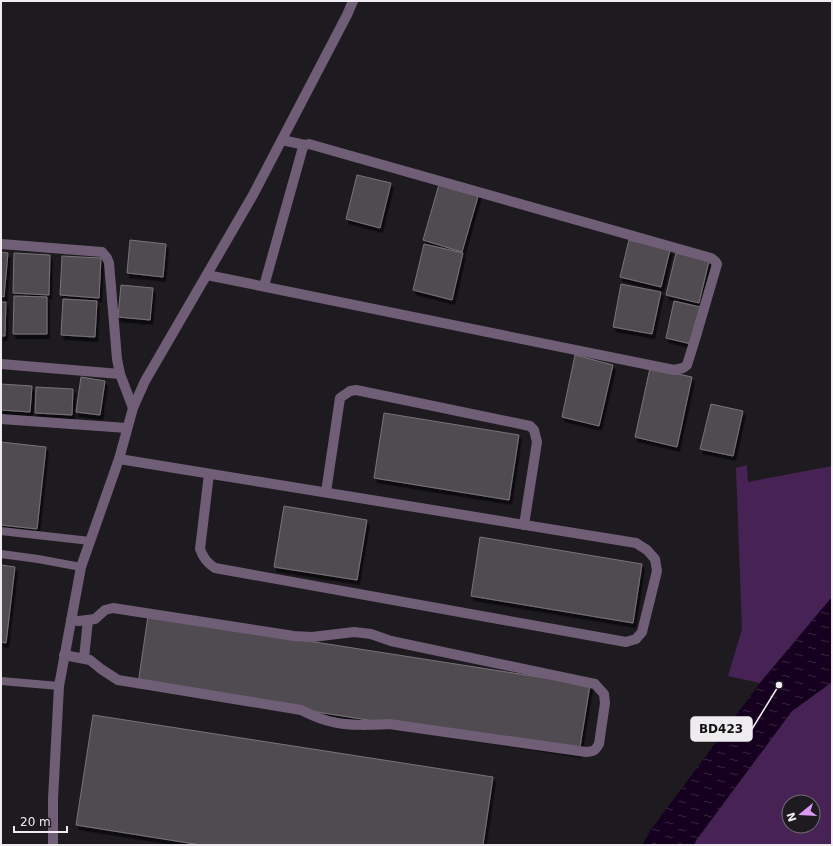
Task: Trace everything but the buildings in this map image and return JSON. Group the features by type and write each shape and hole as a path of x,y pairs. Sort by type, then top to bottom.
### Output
{"street":[{"path":"54,845 53,799 58,686 81,568 119,459 133,408 145,381 253,195 348,15 352,1"},
{"path":"207,275 674,370 683,368 687,365 717,264 711,258 309,144 305,145 282,140"},
{"path":"264,286 302,147 305,145"},
{"path":"1,244 102,252 107,258 109,263 117,359 120,374 133,408"},
{"path":"1,364 120,374"},
{"path":"326,492 340,398 350,391 356,390 530,426 534,430 538,442 524,525"},
{"path":"1,419 127,428"},
{"path":"119,459 636,543 647,550 654,559 657,571 642,632 636,639 626,642 215,568 208,563 202,555 200,549 209,474"},
{"path":"64,655 90,660 118,680 301,710 332,722 367,726 389,724 586,752 593,752 599,744 605,703 604,694 595,684 392,641 371,634 354,632 294,636 113,608 105,610 95,619 79,621 71,620"},
{"path":"84,658 88,620"}],"lane":[{"path":"1,531 90,541"},
{"path":"1,554 38,559 81,568"},
{"path":"1,680 58,686"}],"shaded area":[{"path":"747,465 748,482 832,466 832,597 760,683 728,676 742,629 736,468"},
{"path":"832,682 832,845 694,845 792,711"}],"water":[{"path":"832,597 832,682 792,711 694,845 642,845 650,831 760,683"}],"place":[{"name":"BD423","path":"779,685"}]}
